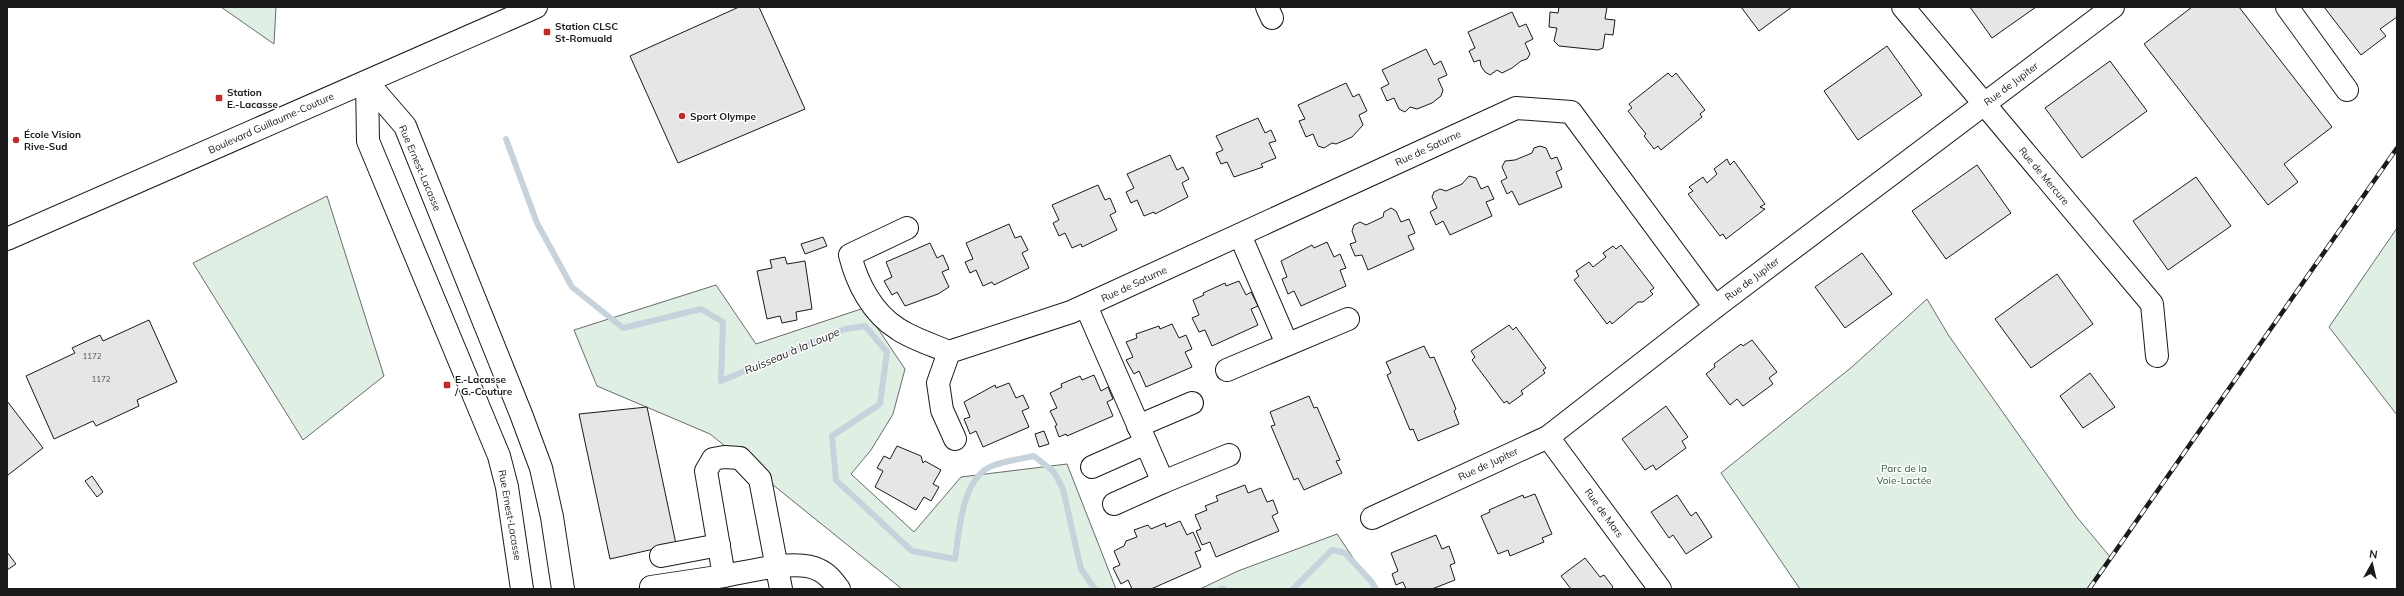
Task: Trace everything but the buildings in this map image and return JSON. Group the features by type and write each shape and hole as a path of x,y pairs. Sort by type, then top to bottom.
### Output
{"street":[{"name":"Boulevard Guillaume-Couture","path":"7,239 536,7"},
{"name":"Rue de Mercure","path":"1903,7 2152,304 2156,356"},
{"name":"Rue de Jupiter","path":"1372,518 1548,436 1715,307 2113,7"},
{"path":"2287,7 2347,90"},
{"name":"Rue Ernest-Lacasse","path":"367,82 368,141 499,456 507,487 522,589"},
{"name":"Rue Ernest-Lacasse","path":"367,82 405,126 479,314 521,414 546,489 552,517 563,589"},
{"name":"Rue de Saturne","path":"949,352 1078,309 1516,108 1571,112 1715,307"},
{"path":"907,228 850,255 854,272 874,309 898,329 949,352 938,382 942,410 955,439"},
{"path":"1240,235 1287,344"},
{"path":"1078,309 1142,435 1163,482"},
{"path":"1227,370 1348,319"},
{"path":"1092,468 1192,402"},
{"name":"Rue de Mars","path":"1548,436 1660,589"},
{"path":"1114,504 1229,455"},
{"path":"724,576 706,471 713,459 724,456 740,458 760,479 781,589"},
{"path":"661,556 719,545"},
{"path":"651,587 776,567 806,566 819,570 832,579 839,589"}],"green space":[{"path":"221,7 276,7 274,44"},
{"path":"327,196 384,376 303,440 193,263"},
{"path":"2397,228 2397,415 2329,327"},
{"path":"716,285 756,344 864,308 905,369 893,414 871,450 851,474 914,532 961,477 1067,464 1116,589 902,589 710,434 597,386 574,330"},
{"name":"Parc de la Voie-Lactée","path":"1927,299 1949,336 2076,516 2111,558 2089,589 1800,589 1721,473 1853,366"},
{"path":"1337,534 1374,589 1200,589 1238,571"}],"waterway":[{"name":"Ruisseau à la Loupe","path":"506,139 537,223 572,287 623,328 701,309 723,322 721,381 845,329 865,326 887,352 880,404 832,436 836,480 912,551 955,559 964,506 974,481 982,472 992,466 1007,461 1034,456 1054,472 1063,489 1081,569 1095,589"},
{"name":"Ruisseau à la Loupe","path":"1293,589 1332,550 1345,553 1371,581 1376,589"}],"railway":[{"path":"2089,589 2397,148"}],"place":[{"name":"Station CLSC St-Romuald","path":"547,32"},
{"name":"Station E.-Lacasse","path":"219,98"},
{"name":"Sport Olympe","path":"682,116"},
{"name":"École Vision Rive-Sud","path":"16,140"},
{"name":"E.-Lacasse / G.-Couture","path":"447,385"}]}
